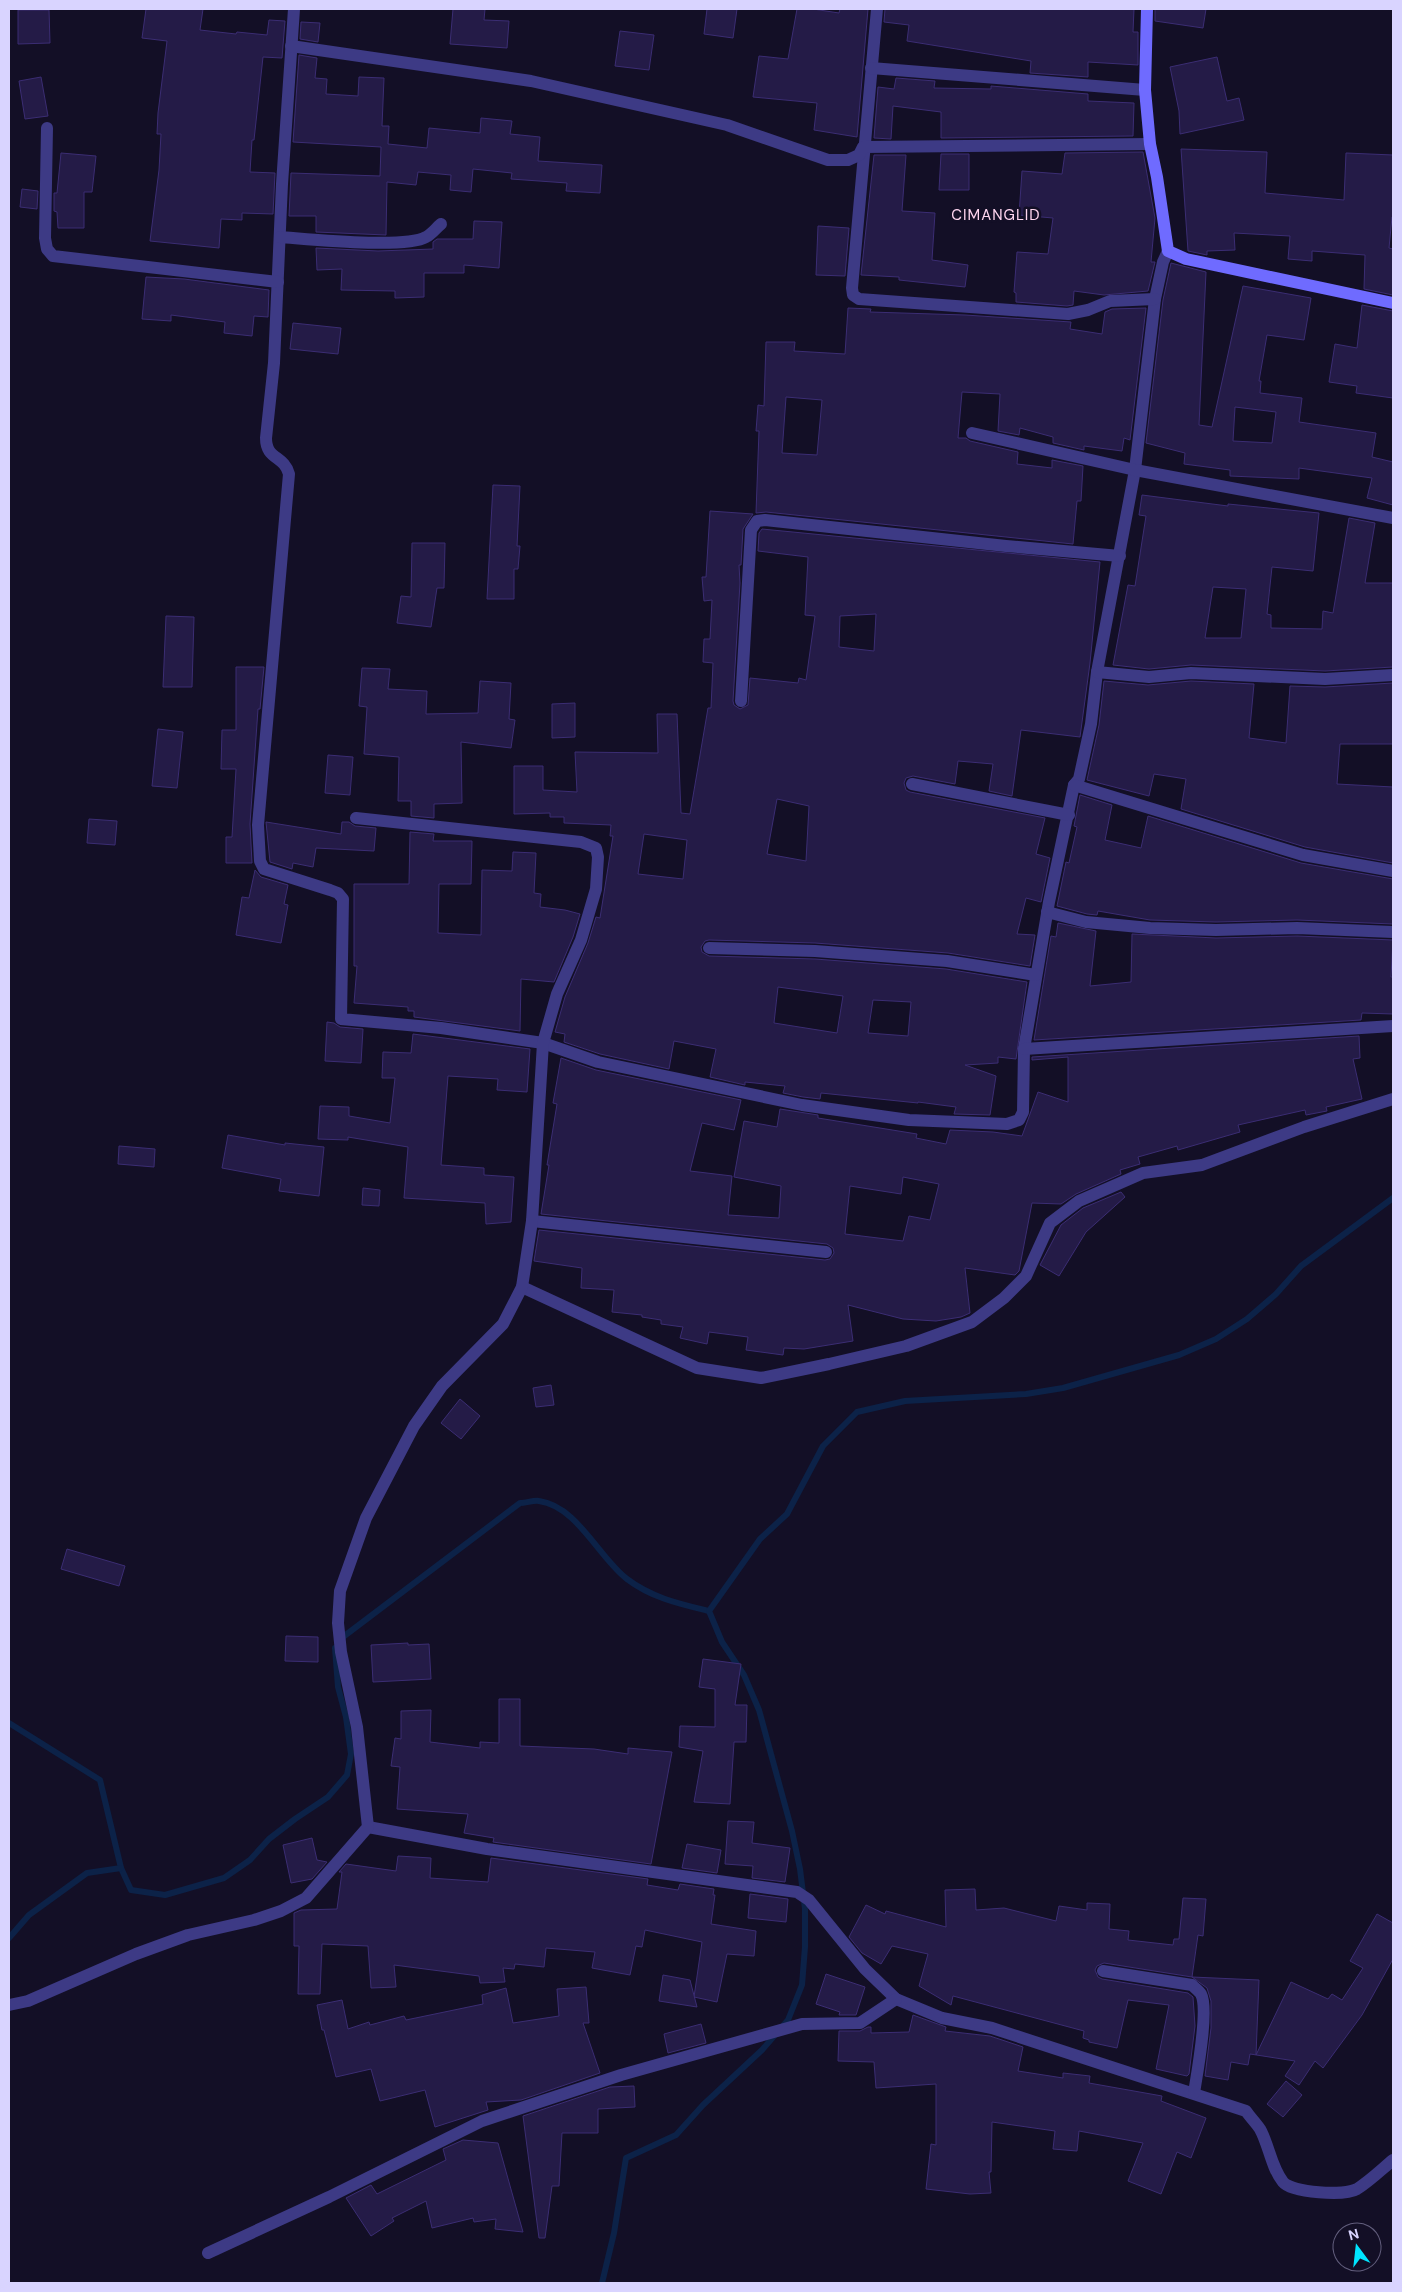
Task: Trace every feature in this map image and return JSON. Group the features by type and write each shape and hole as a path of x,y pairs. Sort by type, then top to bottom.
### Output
{"street":[{"path":"294,9 266,447 271,455 287,465 289,474 258,824 260,861 264,869 330,890 343,899 341,1019 441,1028 543,1043 598,1062 802,1105 909,1120 1007,1124 1019,1120 1023,1112 1024,1049 1036,976 1047,912 1070,815 1074,785 1079,779 1091,724 1097,672 1135,470 1155,299 1163,262 1168,251 1150,144 1145,90 1147,9"},
{"path":"877,9 863,147 853,295 859,299 1068,314 1088,310 1110,301 1155,299"},
{"path":"291,46 531,81 727,125 828,160 848,160 859,155 863,147"},
{"path":"871,68 1145,90"},
{"path":"46,128 45,238 48,249 53,256 278,282"},
{"path":"863,147 1150,144"},
{"path":"280,237 369,243 415,241 427,237 441,224"},
{"path":"1168,251 1186,259 1393,304"},
{"path":"972,433 1135,470 1393,518"},
{"path":"741,701 751,530 757,521 765,520 1006,546 1120,556"},
{"path":"1097,672 1149,677 1191,673 1324,678 1393,675"},
{"path":"912,784 1070,815"},
{"path":"1074,785 1303,855 1393,871"},
{"path":"9,2005 28,2001 136,1954 188,1935 254,1920 282,1911 306,1898 368,1826 357,1727 341,1652 338,1624 340,1591 366,1518 414,1426 442,1386 503,1324 522,1287 532,1220 543,1043 557,994 581,940 596,889 598,857 596,848 581,842 356,818"},
{"path":"1047,912 1086,922 1150,928 1216,930 1298,928 1393,932"},
{"path":"709,948 815,951 947,961 1036,976"},
{"path":"1024,1049 1393,1026"},
{"path":"522,1287 697,1368 761,1378 829,1364 906,1346 972,1322 1004,1298 1026,1276 1050,1223 1079,1200 1143,1173 1202,1165 1304,1127 1393,1099"},
{"path":"532,1220 826,1252"},
{"path":"368,1826 487,1849 797,1892 810,1900 865,1969 896,1999 942,2018 992,2028 1246,2111 1260,2130 1283,2182 1293,2188 1344,2193 1356,2190 1393,2160"},
{"path":"1103,1970 1192,1986 1201,1993 1203,2001 1202,2035 1194,2093"},
{"path":"208,2253 329,2197 482,2121 621,2075 802,2024 860,2023 896,1999"}],"building":[{"path":"146,9 203,9 200,30 236,34 237,32 267,35 269,20 285,21 282,58 263,57 254,140 252,140 250,172 275,173 273,214 242,213 242,220 221,219 219,248 150,241 159,170 161,134 157,134 158,113 167,41 142,38"},
{"path":"453,9 485,9 484,20 509,21 507,48 450,44"},
{"path":"707,9 737,9 733,38 704,34"},
{"path":"797,9 813,9 839,13 840,9 868,9 857,137 814,130 817,103 753,97 759,56 788,59"},
{"path":"885,9 1134,9 1133,32 1138,32 1138,65 1088,62 1088,77 1030,73 1031,61 907,41 909,25 884,22"},
{"path":"1155,9 1206,9 1203,28 1155,21"},
{"path":"18,10 49,10 50,43 18,44"},
{"path":"301,22 320,23 318,42 300,39"},
{"path":"620,31 654,35 649,70 615,66"},
{"path":"299,55 317,58 315,78 327,79 326,94 358,96 359,77 384,78 382,126 389,126 388,144 427,148 429,128 480,133 481,118 512,121 510,134 540,137 538,161 602,165 600,193 566,191 567,183 511,179 512,173 473,169 471,192 450,190 451,175 418,172 416,185 387,182 386,235 316,232 316,216 289,216 291,173 380,176 381,147 293,142"},
{"path":"1217,57 1227,101 1239,98 1244,120 1180,134 1179,111 1170,67"},
{"path":"41,77 48,116 25,119 19,81"},
{"path":"896,78 935,81 934,88 991,89 991,86 1088,94 1088,101 1134,103 1133,136 941,138 941,112 893,106 891,139 874,138 878,87 894,89"},
{"path":"1181,149 1267,152 1265,193 1344,200 1346,153 1393,155 1393,217 1389,248 1393,249 1393,295 1364,289 1365,255 1312,251 1312,261 1288,259 1290,236 1234,233 1235,250 1207,251 1207,255 1188,251"},
{"path":"1143,152 1155,218 1151,262 1155,262 1148,291 1104,295 1074,291 1073,305 1067,306 1016,302 1016,293 1014,292 1017,252 1048,254 1053,218 1019,215 1022,171 1062,174 1065,153"},
{"path":"61,153 96,156 92,192 84,192 84,228 58,228 57,212 54,211 54,193 57,193"},
{"path":"941,154 969,154 969,190 939,190"},
{"path":"874,155 906,155 902,211 935,213 932,260 968,265 965,287 899,280 899,277 861,275"},
{"path":"22,189 38,191 37,209 20,207"},
{"path":"474,221 502,222 499,268 464,265 464,273 424,273 424,297 395,298 395,291 341,290 342,269 317,270 316,248 378,251 433,249 433,242 437,239 473,239"},
{"path":"818,226 849,228 845,276 816,275"},
{"path":"1171,263 1206,272 1199,425 1212,427 1243,286 1311,298 1304,340 1267,335 1259,381 1261,381 1260,393 1302,398 1299,422 1376,433 1372,457 1393,462 1393,505 1367,498 1372,478 1299,468 1299,479 1230,476 1230,470 1184,464 1185,453 1146,443 1163,300","holes":["1235,407 1276,412 1272,443 1233,441"]},
{"path":"146,277 184,279 269,290 268,317 254,316 252,336 224,333 225,322 171,315 171,321 142,319"},
{"path":"1362,305 1393,311 1393,398 1356,393 1357,386 1329,382 1335,344 1357,348"},
{"path":"848,308 871,309 870,312 965,315 1071,322 1070,329 1102,334 1105,312 1112,309 1146,308 1130,440 1124,438 1122,451 1084,446 1084,450 1053,443 1053,437 1020,428 1019,435 998,431 1000,394 962,392 958,438 966,438 970,441 1018,452 1017,464 1052,468 1052,460 1083,466 1081,501 1077,501 1073,544 766,512 756,513 759,431 756,431 758,405 764,406 766,342 795,342 794,351 845,354","holes":["786,397 822,400 817,455 782,453"]},
{"path":"293,323 341,328 338,354 290,349"},
{"path":"493,485 520,486 517,546 520,546 518,569 514,569 514,599 487,599"},
{"path":"1142,495 1228,506 1228,504 1319,513 1313,571 1272,567 1267,614 1271,615 1271,628 1322,629 1323,611 1333,613 1349,518 1375,523 1365,583 1393,583 1393,667 1325,671 1191,665 1149,669 1113,665 1128,585 1135,586 1146,516 1139,515","holes":["1213,587 1246,589 1241,638 1205,638"]},
{"path":"710,511 753,514 743,529 741,565 739,565 740,583 733,701 734,705 740,709 748,705 750,678 798,683 799,678 806,680 815,616 805,615 808,557 758,551 759,533 762,529 1100,562 1090,663 1080,737 1021,730 1012,796 989,791 993,764 958,761 955,784 913,776 906,778 904,783 906,790 910,792 1045,818 1036,854 1050,858 1041,902 1026,898 1017,934 1035,935 1030,966 948,953 815,943 709,940 705,941 701,947 702,952 709,956 815,959 946,969 1027,982 1016,1059 998,1057 998,1063 965,1065 996,1076 990,1115 954,1114 956,1107 918,1102 821,1093 820,1099 803,1097 783,1093 785,1086 745,1082 745,1085 710,1077 716,1049 674,1041 669,1069 600,1054 564,1042 565,1034 555,1032 565,997 588,943 596,917 600,918 613,836 610,836 611,825 564,823 564,817 550,817 550,813 514,814 514,766 543,766 543,790 577,792 575,752 658,753 657,714 677,714 681,813 690,814 708,708 711,708 713,663 703,662 704,639 710,639 712,600 704,601 702,577 706,577","holes":["876,614 874,651 839,647 840,616","777,799 809,806 806,861 767,854","644,834 687,840 683,879 638,874","778,987 843,996 837,1033 774,1023","873,1000 911,1002 908,1036 868,1033"]},
{"path":"412,543 445,543 444,588 437,588 431,627 397,623 401,596 411,597"},
{"path":"166,616 194,617 192,687 163,687"},
{"path":"236,667 264,667 260,709 258,709 250,824 252,863 226,863 226,837 232,837 236,769 221,769 222,730 236,730"},
{"path":"362,668 390,669 388,689 427,691 426,714 478,713 480,681 511,683 509,719 515,720 511,748 461,742 462,803 434,804 434,818 411,816 411,801 398,801 399,757 364,754 367,707 359,706"},
{"path":"1104,681 1148,685 1191,681 1254,684 1249,738 1286,743 1290,686 1325,687 1393,683 1393,744 1340,744 1337,784 1393,787 1393,863 1305,847 1181,809 1186,779 1154,774 1149,796 1087,780 1099,725"},
{"path":"575,703 575,737 552,738 552,704"},
{"path":"158,729 183,732 177,788 152,786"},
{"path":"328,755 353,757 350,795 325,793"},
{"path":"1080,795 1112,805 1105,840 1141,848 1148,816 1301,863 1393,879 1393,924 1297,920 1216,922 1150,920 1098,911 1097,915 1087,914 1057,906 1066,862 1069,863 1077,827 1074,826"},
{"path":"89,819 117,821 115,845 87,843"},
{"path":"266,822 341,834 342,822 349,822 355,826 376,828 374,851 316,848 313,867 293,863 292,869 270,862"},
{"path":"410,832 434,834 433,841 472,841 471,884 439,884 438,933 481,935 482,870 512,871 513,852 536,853 534,893 541,894 540,907 580,914 573,937 554,982 521,979 520,1031 414,1017 414,1011 408,1011 408,1007 354,1003 357,966 354,966 354,884 409,884"},
{"path":"255,870 261,877 288,885 284,904 288,905 281,943 236,935 242,897 249,898"},
{"path":"1058,923 1096,931 1090,986 1131,982 1132,934 1216,938 1297,936 1393,940 1391,977 1393,977 1393,1014 1362,1013 1361,1020 1034,1040 1051,936 1056,937"},
{"path":"327,1022 334,1023 340,1027 363,1029 361,1063 325,1061"},
{"path":"413,1034 530,1049 527,1092 497,1090 498,1079 448,1076 441,1165 484,1168 484,1175 514,1177 511,1222 486,1224 485,1203 404,1198 408,1147 348,1137 348,1140 318,1139 320,1106 349,1107 349,1116 390,1123 395,1078 382,1078 383,1052 411,1053"},
{"path":"1359,1036 1360,1058 1353,1059 1362,1099 1326,1107 1327,1111 1306,1115 1305,1110 1238,1125 1240,1132 1178,1150 1177,1146 1138,1157 1140,1164 1120,1170 1121,1174 1076,1194 1061,1204 1032,1203 1019,1271 1015,1275 965,1268 970,1313 961,1317 936,1321 903,1319 848,1305 853,1341 804,1349 784,1348 783,1355 746,1350 748,1337 709,1332 707,1344 680,1338 683,1327 661,1324 661,1320 642,1317 642,1315 612,1312 614,1290 581,1288 582,1268 534,1261 539,1230 825,1260 830,1259 834,1253 833,1248 827,1244 541,1214 557,1104 553,1103 561,1058 596,1070 741,1100 734,1130 702,1123 690,1171 732,1176 728,1215 779,1218 781,1186 734,1177 744,1121 777,1127 780,1109 818,1115 818,1118 917,1134 916,1138 946,1144 950,1130 993,1132 1022,1136 1038,1092 1068,1102 1068,1057 1032,1060 1032,1057","holes":["903,1177 939,1184 930,1220 909,1216 903,1241 845,1234 850,1186 901,1194"]},
{"path":"228,1135 285,1145 285,1143 324,1147 319,1196 279,1191 281,1179 222,1168"},
{"path":"119,1146 155,1149 154,1167 118,1164"},
{"path":"363,1188 380,1190 379,1206 362,1205"},
{"path":"1121,1192 1125,1197 1086,1232 1059,1276 1040,1265 1061,1225 1083,1208"},
{"path":"551,1385 554,1405 536,1407 533,1388"},
{"path":"460,1399 480,1416 461,1439 441,1423"},
{"path":"67,1549 125,1566 119,1586 61,1569"},
{"path":"286,1636 318,1637 318,1662 285,1661"},
{"path":"408,1643 408,1645 429,1644 431,1679 373,1682 371,1645"},
{"path":"703,1659 741,1664 735,1705 747,1705 746,1742 734,1742 730,1804 694,1802 703,1751 679,1747 680,1726 715,1727 715,1689 699,1687"},
{"path":"499,1699 520,1699 520,1746 594,1749 628,1754 628,1748 672,1752 651,1864 493,1842 494,1838 464,1833 468,1814 397,1809 400,1767 391,1766 395,1738 401,1739 401,1711 431,1710 430,1742 480,1748 480,1742 499,1743"},
{"path":"728,1821 754,1822 752,1843 790,1848 785,1882 752,1878 753,1866 725,1864"},
{"path":"312,1838 317,1860 327,1862 312,1879 291,1883 283,1845"},
{"path":"687,1844 721,1850 717,1873 682,1868"},
{"path":"398,1856 431,1858 430,1878 488,1882 491,1858 648,1879 647,1885 678,1890 680,1884 714,1889 713,1895 715,1895 711,1924 756,1931 754,1956 727,1954 717,2002 694,1997 702,1942 645,1930 642,1947 636,1946 630,1975 592,1968 595,1952 546,1948 544,1967 515,1964 514,1969 503,1968 505,1982 480,1983 479,1976 394,1965 396,1987 371,1988 368,1946 322,1944 320,1994 298,1994 299,1946 294,1946 294,1913 301,1910 337,1909 342,1872 339,1872 346,1864 396,1871"},
{"path":"975,1889 976,1910 1004,1908 1056,1921 1059,1906 1087,1910 1087,1903 1110,1904 1109,1929 1129,1931 1128,1940 1173,1945 1174,1939 1179,1939 1183,1898 1206,1899 1203,1936 1198,1935 1192,1977 1104,1963 1097,1966 1095,1970 1098,1977 1102,1979 1188,1993 1193,1997 1195,2026 1189,2074 1187,2076 1156,2069 1169,2005 1128,2000 1117,2048 1089,2042 1089,2040 1083,2038 1084,2031 953,1996 951,2005 919,1986 928,1954 892,1946 881,1964 862,1953 849,1937 866,1905 885,1914 886,1911 946,1927 945,1890"},
{"path":"750,1894 788,1899 786,1922 748,1918"},
{"path":"1377,1914 1393,1923 1393,1959 1362,2015 1323,2068 1315,2061 1299,2085 1285,2076 1295,2061 1256,2055 1291,1982 1328,1999 1332,1994 1342,2000 1363,1968 1350,1961"},
{"path":"826,1974 865,1987 856,2015 839,2015 840,2012 816,2004"},
{"path":"663,1975 690,1980 697,2007 659,2001"},
{"path":"1192,1977 1259,1980 1256,2055 1250,2054 1248,2065 1231,2062 1228,2080 1205,2076 1211,2028 1211,2001 1207,1988"},
{"path":"586,1987 589,2023 583,2023 600,2073 521,2100 486,2102 488,2110 435,2127 425,2090 380,2101 371,2069 336,2077 324,2030 322,2030 317,2005 342,2000 348,2029 369,2022 370,2025 404,2016 406,2020 483,2004 482,1995 506,1988 513,2023 559,2016 557,1989"},
{"path":"913,2015 946,2027 945,2031 990,2036 1023,2047 1018,2071 1063,2078 1063,2073 1090,2076 1089,2083 1162,2096 1161,2101 1206,2118 1191,2158 1177,2152 1161,2194 1128,2181 1143,2143 1079,2131 1077,2151 1053,2149 1055,2131 992,2122 991,2172 989,2172 991,2193 970,2194 926,2189 931,2144 936,2145 936,2084 876,2088 874,2062 838,2061 839,2031 860,2031 871,2027 871,2033 909,2032"},
{"path":"701,2024 706,2043 668,2053 664,2034"},
{"path":"1286,2081 1302,2095 1283,2117 1267,2104"},
{"path":"634,2086 635,2107 598,2109 598,2133 562,2133 559,2186 552,2186 545,2238 539,2238 523,2116 610,2087"},
{"path":"463,2140 498,2143 523,2232 495,2229 496,2219 474,2222 473,2218 432,2228 426,2201 392,2218 394,2221 371,2236 346,2198 371,2185 377,2194 446,2160 443,2149"}],"waterway":[{"path":"602,2283 614,2233 626,2158 676,2135 703,2105 762,2050 788,2020 802,1985 805,1909 800,1869 792,1831 759,1710 744,1675 722,1642 709,1611 760,1539 787,1514 823,1446 857,1412 905,1401 1026,1394 1063,1388 1179,1355 1216,1339 1247,1319 1276,1294 1301,1266 1393,1198"},
{"path":"339,1640 520,1503 535,1501 553,1505 565,1512 587,1534 617,1570 637,1586 666,1600 709,1611"},
{"path":"9,1723 100,1780 121,1868 131,1890 165,1895 224,1878 250,1860 269,1839 328,1797 347,1775 351,1754 346,1717 338,1687 335,1648"},
{"path":"9,1938 29,1915 87,1873 121,1868"}],"district":[{"name":"CIMANGLID","path":"996,215"}]}
